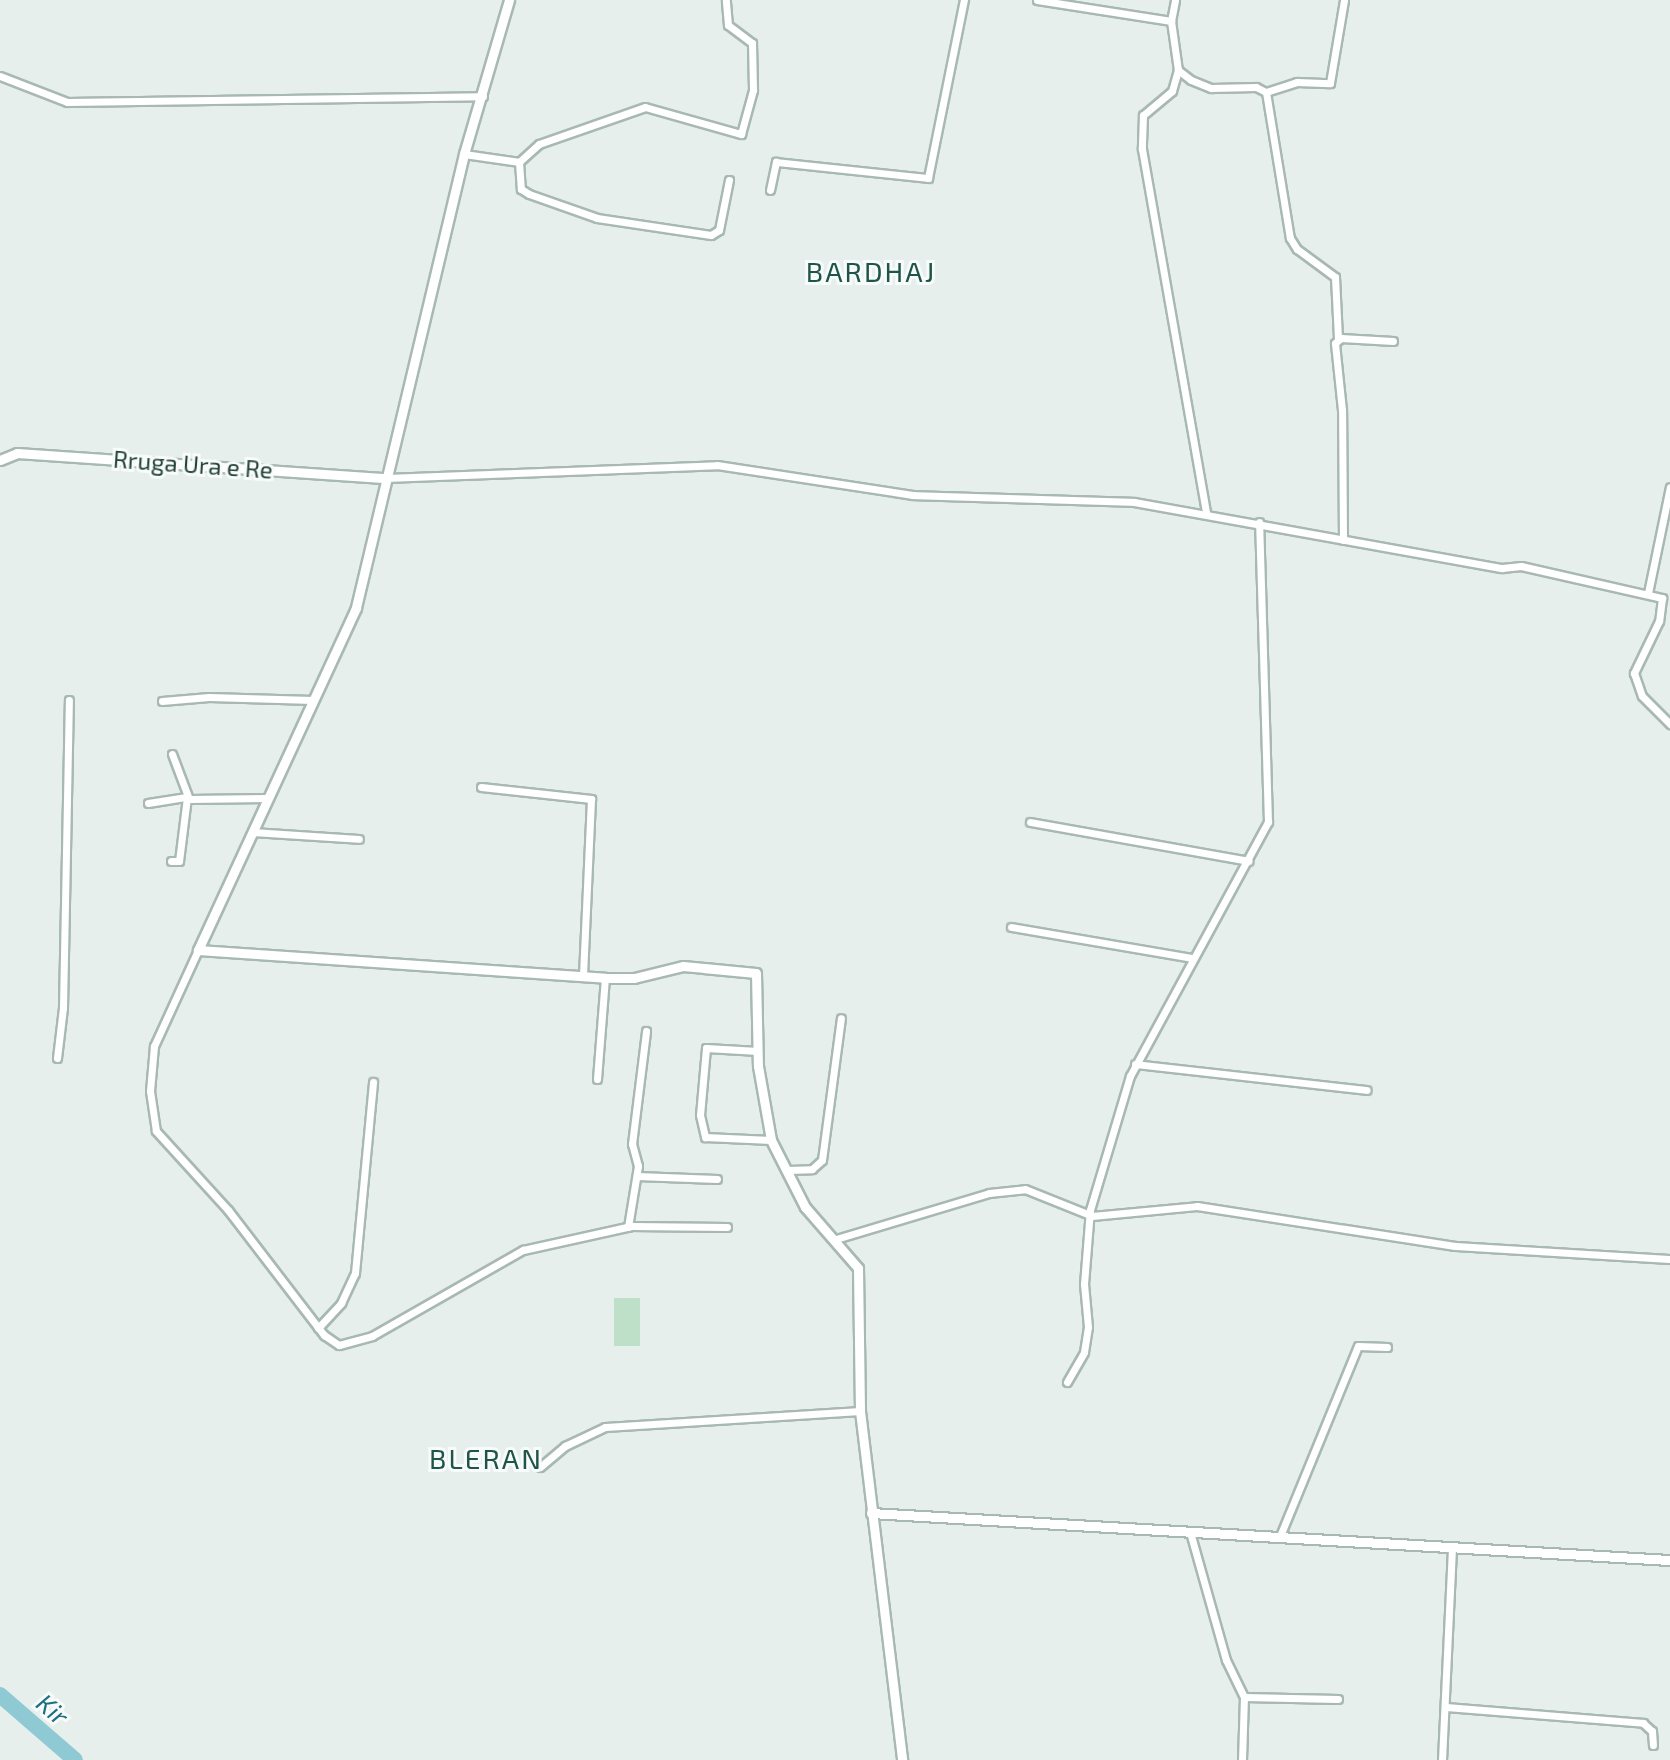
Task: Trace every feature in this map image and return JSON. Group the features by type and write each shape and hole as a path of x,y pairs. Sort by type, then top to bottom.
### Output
{"street":[{"path":"509,0 464,154 356,608 154,1046 150,1091 156,1131 228,1210 318,1328 339,1345 352,1345 523,1250 628,1227 727,1227"},
{"path":"519,162 539,144 645,107 741,134 753,90 752,43 728,25 726,0"},
{"path":"770,190 776,162 928,178 964,0"},
{"path":"1037,0 1171,21"},
{"path":"1175,0 1171,21 1178,70 1172,91 1143,115 1142,149 1206,513"},
{"path":"1178,70 1201,86 1256,87 1266,92 1297,82 1330,83 1344,0"},
{"path":"0,76 67,102 483,96"},
{"path":"1266,92 1290,238 1297,249 1335,277 1343,540"},
{"path":"464,154 519,162"},
{"path":"519,162 521,189 529,194 597,218 711,235 719,230 729,180"},
{"path":"1338,339 1393,341"},
{"name":"Rruga Ura e Re","path":"0,460 17,453 386,478"},
{"path":"386,478 717,465 913,495 1134,502 1502,568 1521,566 1662,598"},
{"path":"1648,593 1670,487"},
{"path":"1067,1382 1084,1352 1088,1327 1084,1284 1098,1177 1135,1064 1268,822 1270,806 1259,522"},
{"path":"1662,598 1670,593"},
{"path":"1662,598 1659,621 1634,673 1642,696 1670,724"},
{"path":"162,701 221,696 313,700"},
{"path":"57,1058 62,1021 69,700"},
{"path":"171,861 179,861 187,797 172,754"},
{"path":"481,787 591,799 583,977"},
{"path":"148,803 187,797 267,798"},
{"path":"1030,822 1249,861"},
{"path":"252,832 359,839"},
{"path":"1011,927 1192,958"},
{"path":"198,950 605,978 634,978 683,966 755,972 758,1051 771,1140 805,1207 854,1258 860,1277 855,1358 902,1760"},
{"path":"597,1079 605,978"},
{"path":"788,1170 812,1169 822,1160 841,1018"},
{"path":"628,1227 637,1176 632,1144 646,1031"},
{"path":"758,1051 706,1048 700,1115 705,1137 771,1140"},
{"path":"1135,1064 1367,1090"},
{"path":"318,1328 341,1303 355,1273 373,1082"},
{"path":"637,1176 717,1179"},
{"path":"836,1239 1008,1189 1025,1189 1092,1216 1197,1206 1455,1246 1670,1259"},
{"path":"1280,1536 1358,1346 1387,1347"},
{"path":"540,1467 565,1446 605,1427 860,1411"},
{"path":"871,1513 1670,1560"},
{"path":"1190,1532 1226,1660 1244,1697 1242,1760"},
{"path":"1442,1760 1452,1548"},
{"path":"1244,1697 1338,1699"},
{"path":"1446,1707 1643,1723 1652,1731 1653,1745"}],"green space":[{"path":"614,1298 640,1298 640,1346 614,1346"}],"waterway":[{"name":"Kir","path":"0,1695 75,1760"}],"district":[{"name":"BARDHAJ","path":"871,271"},
{"name":"BLERAN","path":"486,1458"}]}
